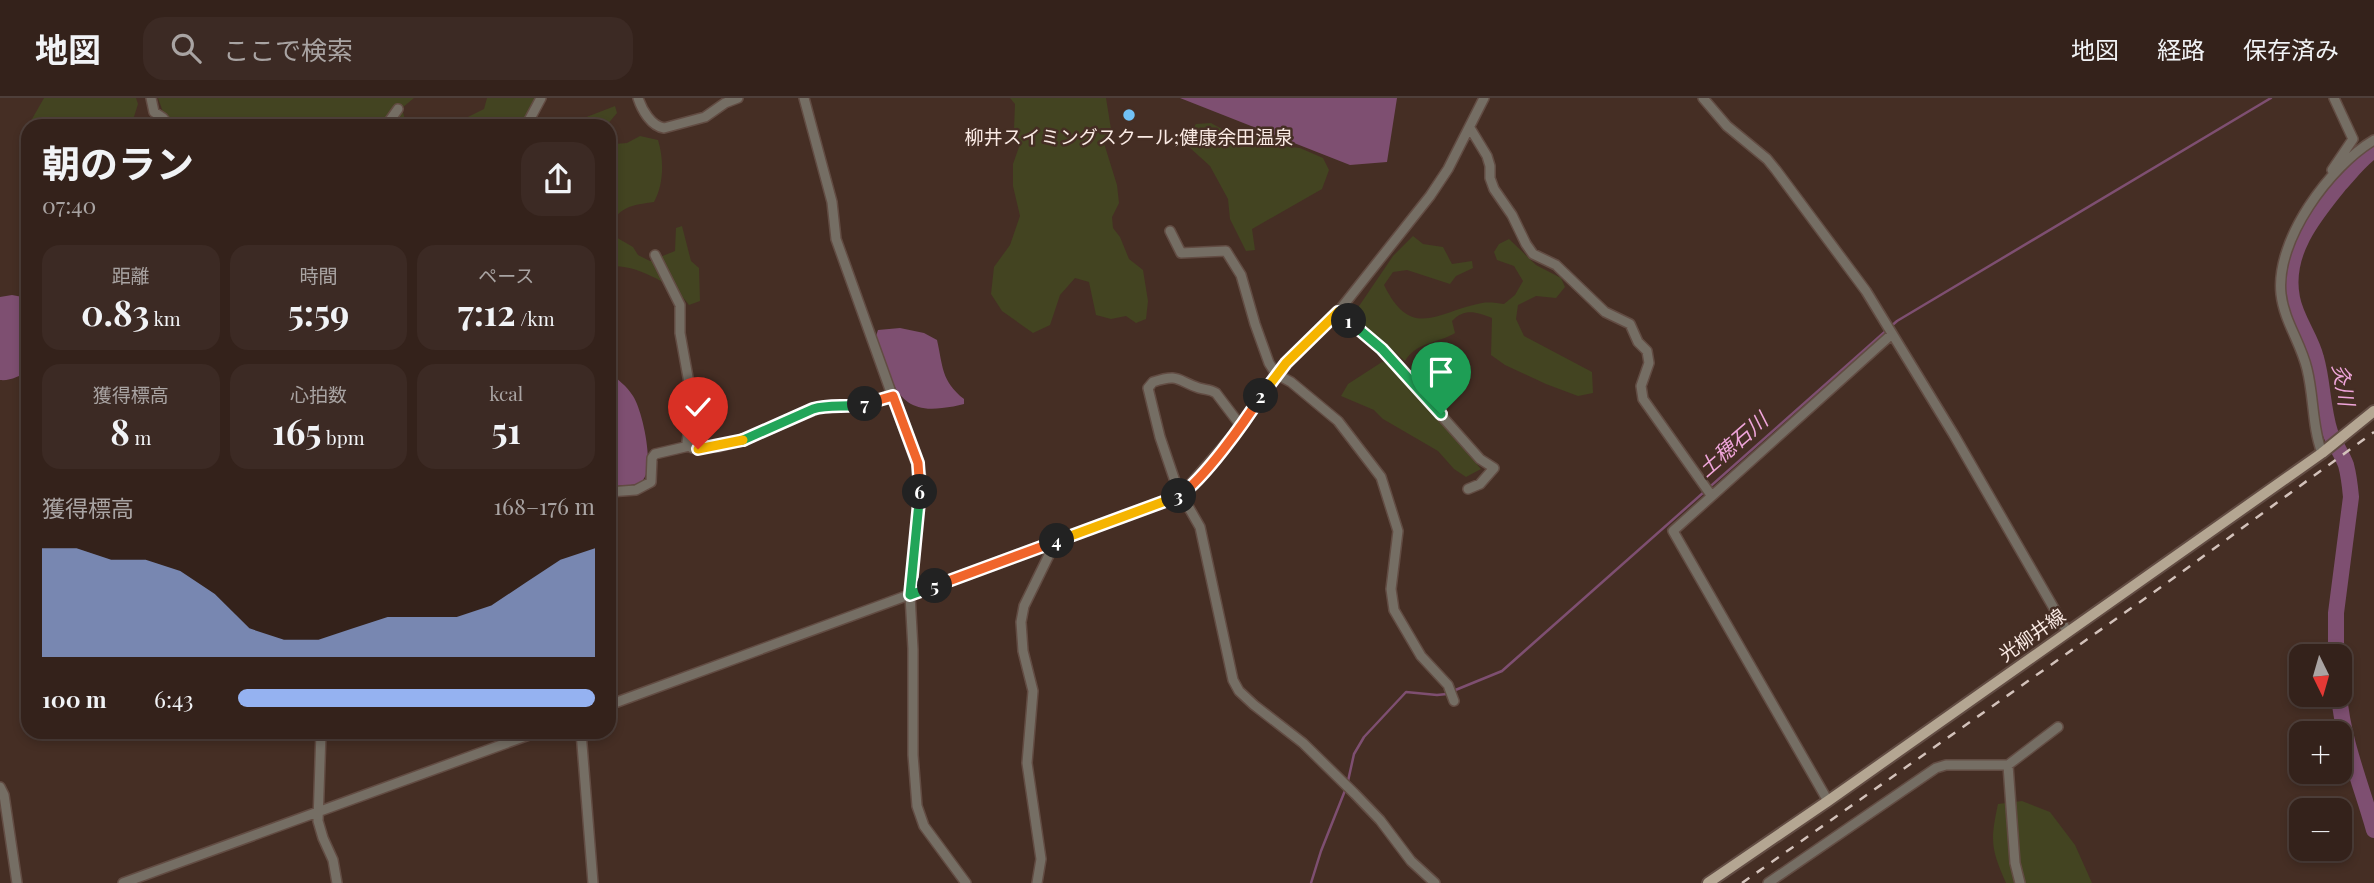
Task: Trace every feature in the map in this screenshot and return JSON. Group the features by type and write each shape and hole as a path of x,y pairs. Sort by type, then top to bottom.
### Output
{"main road":[{"name":"光柳井線","path":"1708,883 2325,450 2374,411"}],"street":[{"path":"151,98 154,112 164,119"},
{"path":"530,119 541,98"},
{"path":"638,98 648,117 664,128 705,117 725,103 738,98"},
{"path":"804,98 832,202 836,239 920,476 910,595 913,755 917,806 924,826 966,883"},
{"path":"1703,98 1727,126 1767,159 1866,291 2067,631"},
{"path":"2317,195 2353,139 2334,98"},
{"path":"616,702 1181,495 1241,426 1276,374 1338,312 1430,197 1470,128 1482,99"},
{"path":"391,119 398,109"},
{"path":"1470,128 1487,156 1494,189 1513,215 1533,254 1556,265 1605,312 1630,324 1647,351 1649,363 1641,386 1643,399 1708,491"},
{"path":"2325,450 2317,440 2306,365 2288,324 2280,293 2283,269 2301,218 2317,195 2362,147 2374,140"},
{"path":"1170,231 1181,253 1226,251 1241,275 1255,324 1269,363 1276,374 1291,382 1338,421 1381,477 1398,531 1391,589 1394,610 1421,656 1445,681 1452,696"},
{"path":"655,255 680,305 680,332 693,405 687,432 689,446"},
{"path":"1338,312 1382,349 1480,459 1494,468 1480,484 1468,489"},
{"path":"1828,801 1673,531 1708,491 1892,334"},
{"path":"1241,426 1211,390 1197,388 1176,378 1153,382 1148,388 1160,437 1181,495 1200,527 1229,670 1239,691 1303,743 1351,790 1380,820 1411,861 1435,883"},
{"path":"616,491 636,489 650,482 652,458 655,454 689,446 698,449 718,447 744,440 813,409 824,406 856,406 893,396"},
{"path":"1037,883 1041,859 1027,763 1033,691 1023,651 1021,622 1024,606 1049,555 1047,545"},
{"path":"1768,883 1936,768 1946,765 2007,765 2058,727"},
{"path":"321,739 318,821 333,860 337,883"},
{"path":"123,883 518,739"},
{"path":"582,739 593,883"},
{"path":"2007,765 2015,863 2020,883"},
{"path":"0,787 4,795 17,883"}],"green space":[{"path":"44,98 136,98 138,104 133,119 32,119"},
{"path":"158,98 414,98 402,108 405,119 168,119"},
{"path":"487,98 538,98 530,106 525,119 467,119 484,109"},
{"path":"1010,98 1106,98 1111,129 1103,140 1117,185 1119,203 1112,217 1113,228 1129,259 1143,270 1148,301 1146,319 1136,323 1126,316 1111,319 1096,315 1089,282 1075,278 1060,295 1050,325 1033,333 1002,311 991,294 994,267 1010,245 1020,216 1013,186 1013,164 1019,147 1014,129 1015,104"},
{"path":"615,106 617,113 612,119 584,118"},
{"path":"1211,123 1227,132 1260,133 1283,146 1300,148 1323,158 1329,170 1322,189 1252,229 1255,250 1246,251 1230,219 1228,199 1210,166 1189,147 1189,133 1196,124"},
{"path":"640,136 658,140 662,163 660,187 654,202 630,207 616,218 616,144 627,143"},
{"path":"682,226 691,261 699,268 700,301 689,305 664,283 641,272 616,266 616,237 650,261 675,251 676,228"},
{"path":"1413,236 1423,244 1443,247 1452,264 1472,261 1473,268 1456,276 1450,284 1407,270 1393,272 1384,285 1394,302 1405,313 1416,318 1439,316 1482,303 1504,304 1515,295 1523,281 1514,266 1497,260 1494,252 1499,244 1509,239 1536,265 1561,278 1565,287 1556,298 1536,296 1518,305 1516,319 1524,336 1592,372 1593,393 1578,396 1505,365 1491,355 1492,318 1481,314 1461,314 1452,321 1455,333 1421,346 1405,361 1358,322 1355,312 1393,256"},
{"path":"1382,362 1390,363 1481,469 1466,477 1454,469 1438,451 1383,419 1374,410 1341,396 1348,384"},
{"path":"2022,801 2050,812 2075,845 2092,883 2006,883 1993,845 1995,817 1998,804"}],"shaded area":[{"path":"1180,98 1397,98 1387,162 1350,165"},
{"path":"0,297 21,297 21,374 0,380"},
{"path":"900,328 924,333 937,340 947,379 964,399 964,404 926,408 913,405 903,398 890,377 876,336 878,330"},
{"path":"616,378 637,403 648,452 646,474 642,481 616,486"}],"waterway":[{"name":"土穂石川","path":"1453,691 1502,671 1897,321 2271,98"},
{"name":"灸川","path":"2336,644 2336,613 2351,497 2350,485 2346,465 2330,432 2316,358 2294,306 2290,281 2296,251 2311,222 2340,184 2374,150"},
{"name":"土穂石川","path":"1348,781 1354,754 1364,737 1406,692 1447,694"},
{"name":"灸川","path":"2340,707 2348,746 2374,830"},
{"name":"土穂石川","path":"1311,883 1346,788"}],"railway":[{"path":"1742,883 2164,585 2374,432"}],"place":[{"name":"柳井スイミングスクール;健康余田温泉","path":"1129,115"}],"route":[{"path":"698,449 744,440 824,406 856,406 893,396 918,463 921,487 910,595 1181,495 1241,426 1276,374 1338,312 1382,349 1441,414"}]}
